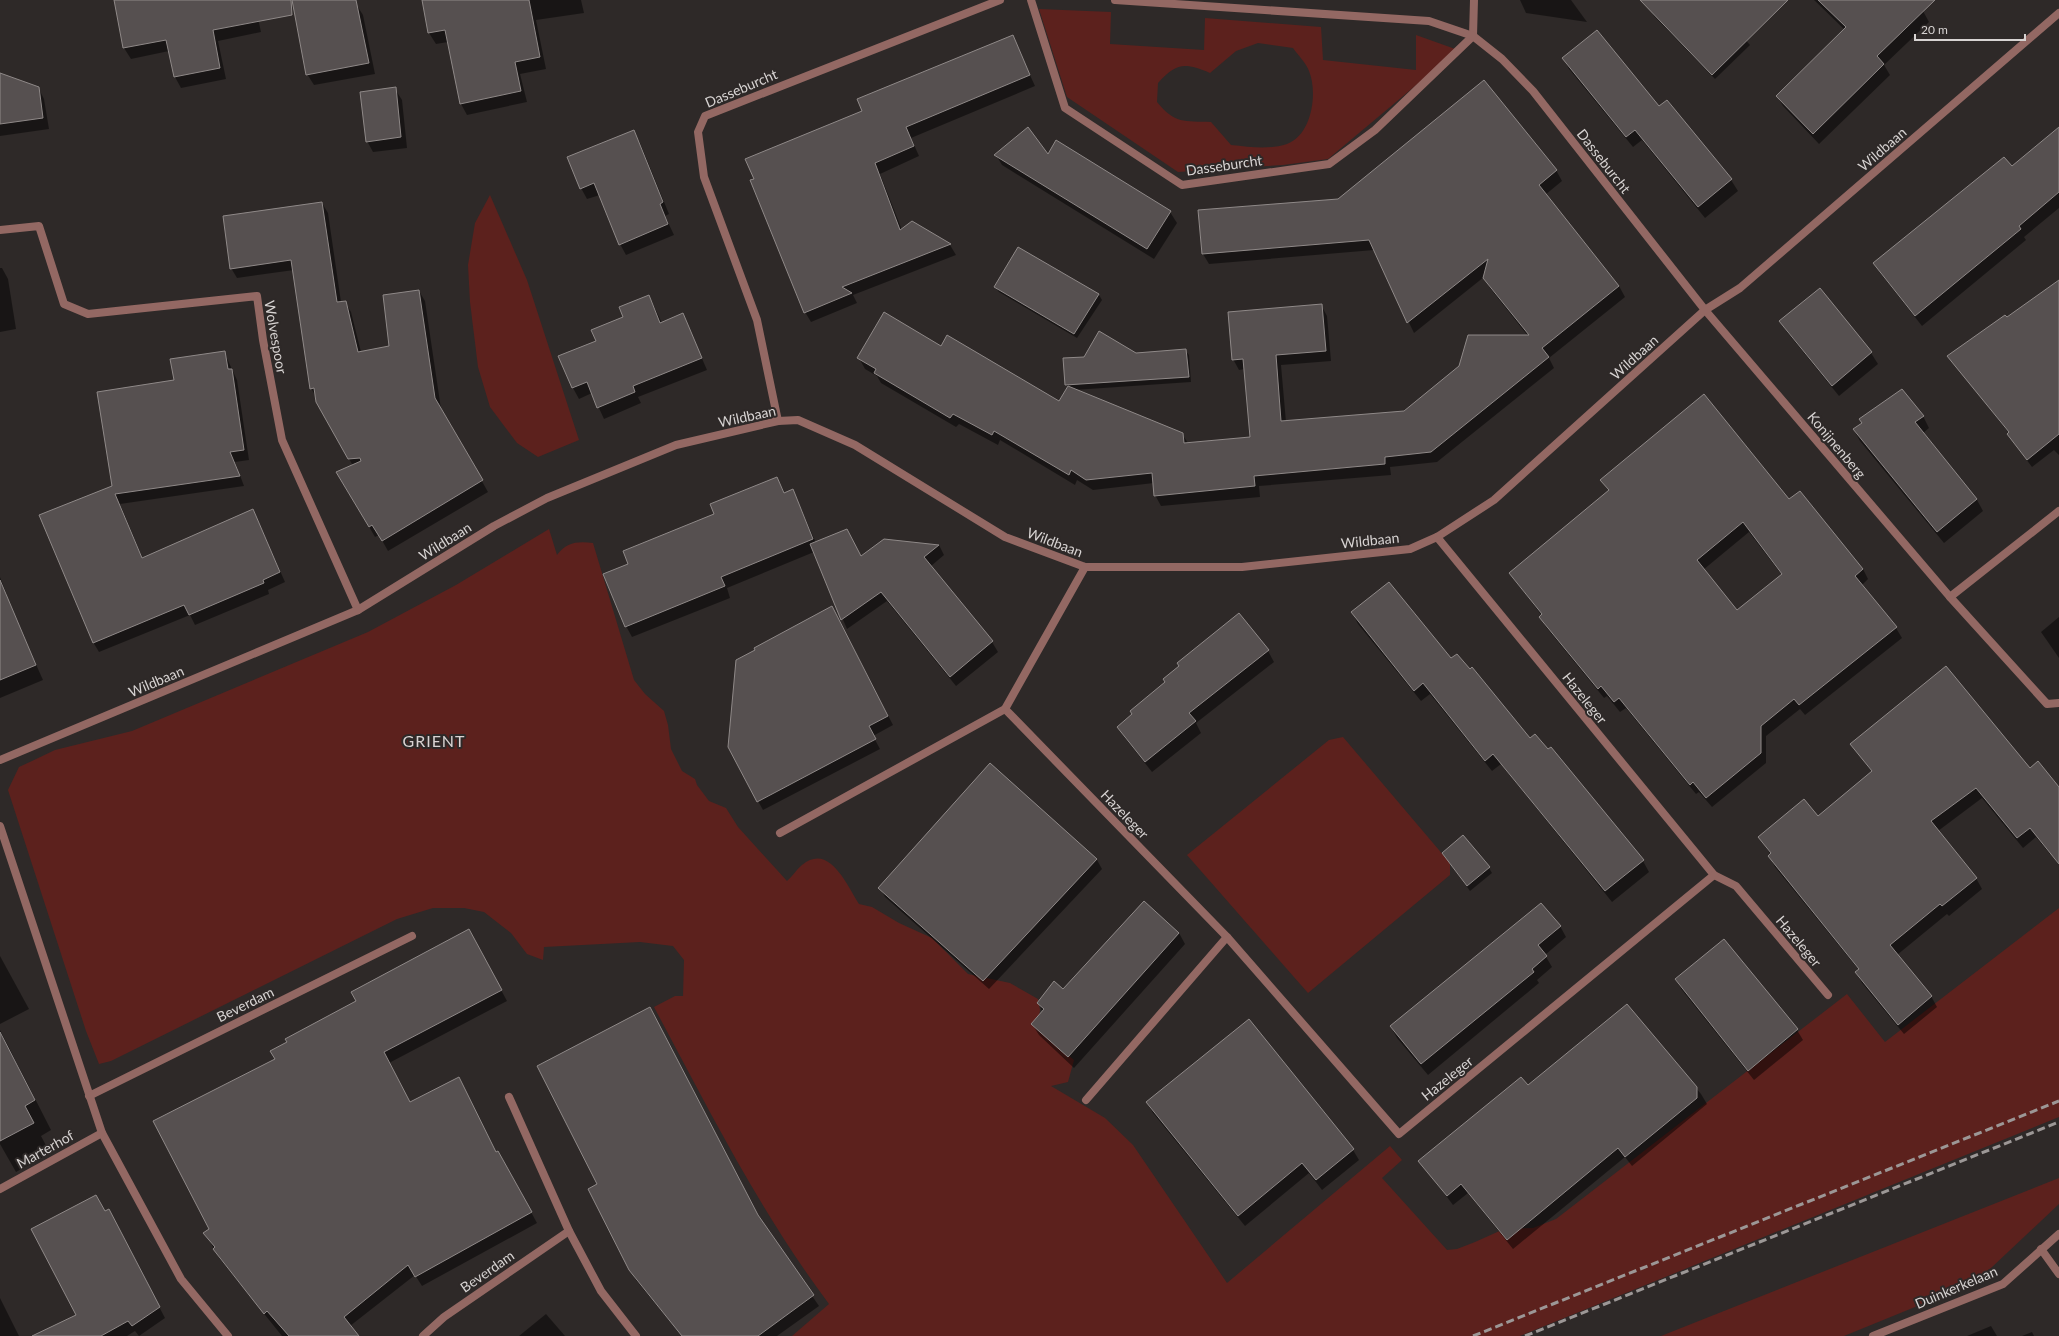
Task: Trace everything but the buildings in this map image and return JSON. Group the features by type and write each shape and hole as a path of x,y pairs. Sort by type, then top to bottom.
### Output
{"street":[{"name":"Dasseburcht","path":"1031,0 1065,108 1182,185 1329,164 1375,130 1473,36"},
{"name":"Dasseburcht","path":"1115,0 1429,21 1473,36 1502,59 1533,91 1705,310"},
{"path":"1473,36 1474,0"},
{"name":"Dasseburcht","path":"778,421 757,320 704,177 698,132 705,116 995,1"},
{"name":"Wildbaan","path":"0,760 358,610 494,526 547,498 676,445 778,421 798,420 856,445 1005,537 1085,567 1242,567 1410,549 1437,537 1494,500 1705,310 1740,288 2059,14"},
{"name":"Wolvespoor","path":"0,230 39,226 64,304 88,314 257,296 263,340 282,440 358,610"},
{"name":"Konijnenberg","path":"1705,310 1950,597 2047,704 2059,703"},
{"path":"1950,597 2059,511"},
{"name":"Hazeleger","path":"1437,537 1714,876 1736,886 1828,994"},
{"path":"780,832 1005,708 1085,567"},
{"name":"Hazeleger","path":"1005,708 1227,937 1399,1134 1714,876"},
{"path":"0,826 102,1133 180,1279 228,1336"},
{"name":"Beverdam","path":"89,1096 412,936"},
{"path":"1086,1100 1227,937"},
{"path":"509,1097 569,1231 601,1291 636,1336"},
{"name":"Marterhof","path":"0,1189 102,1133"},
{"name":"Beverdam","path":"423,1336 444,1317 569,1231"},
{"name":"Duinkerkelaan","path":"1873,1336 2003,1284 2059,1234"},
{"path":"2041,1249 2059,1274"}],"shaded area":[{"path":"1039,9 1111,12 1110,44 1204,50 1205,18 1321,27 1323,60 1416,70 1416,35 1458,50 1328,159 1283,165 1178,172 1067,97","holes":["1258,43 1293,48 1308,68 1312,80 1313,101 1311,112 1302,132 1287,144 1266,147 1231,145 1211,122 1194,122 1175,118 1163,109 1157,102 1158,83 1176,68 1188,66 1210,73 1236,51"]},
{"path":"490,195 527,280 579,440 538,457 517,443 490,407 478,367 470,302 468,265 475,223"},
{"path":"549,529 557,555 564,547 573,543 593,543 634,680 645,694 664,711 668,725 671,749 682,771 695,779 697,785 709,801 726,808 738,827 787,881 802,865 812,859 821,859 829,862 843,877 859,904 872,907 899,923 932,938 968,974 1010,983 1038,999 1040,1010 1037,1029 1074,1060 1068,1082 1051,1086 1105,1118 1133,1145 1227,1283 1390,1146 1402,1160 1382,1178 1447,1250 1457,1249 1504,1229 1533,1228 1556,1219 1847,994 1885,1042 2059,908 2059,1117 1520,1336 792,1336 829,1304 780,1233 736,1159 654,1007 675,996 683,996 684,960 673,946 640,942 544,947 543,960 527,954 511,933 484,912 464,908 433,908 397,919 111,1061 99,1064 86,1031 8,790 19,767 55,750 132,731 368,632 456,585"},
{"path":"1343,737 1450,863 1450,875 1308,993 1187,855 1329,740"},
{"path":"2059,1178 2059,1204 1991,1268 1964,1287 1844,1336 1661,1336"}],"railway":[{"path":"1473,1336 2059,1101"},
{"path":"1525,1336 2059,1122"}],"district":[{"name":"GRIENT","path":"434,740"}]}
